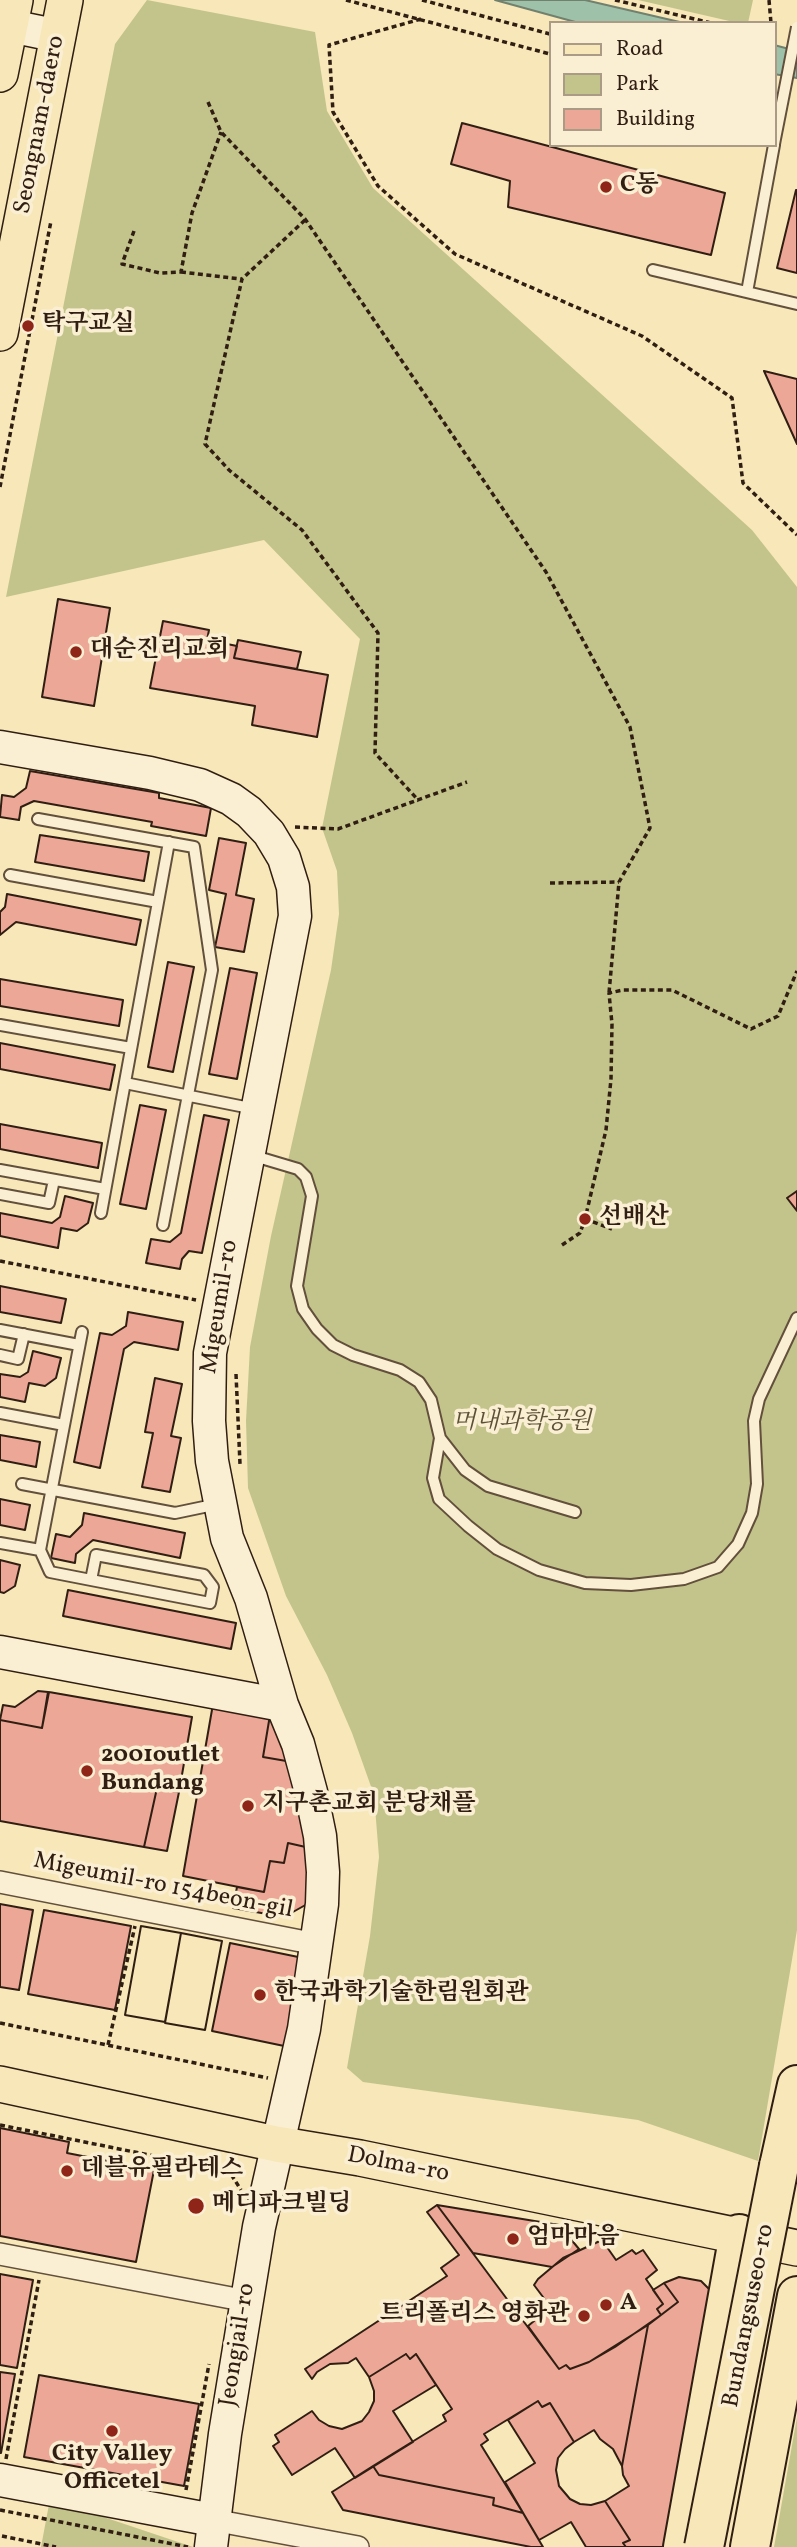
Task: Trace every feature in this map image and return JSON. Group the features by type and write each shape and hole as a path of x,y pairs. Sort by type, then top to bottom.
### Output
{"highway":[{"name":"Bundangsuseo-ro","path":"728,2547 788,2177 797,2085"},
{"name":"Bundangsuseo-ro","path":"704,2547 788,2177"},
{"path":"683,2547 739,2234"},
{"path":"750,2547 797,2296"}],"main road":[{"name":"Seongnam-daero","path":"0,333 65,0"},
{"name":"Seongnam-daero","path":"0,74 8,16"},
{"name":"Dolma-ro","path":"0,2084 276,2144 739,2234 797,2248"}],"street":[{"path":"8,16 59,36"},
{"name":"Migeumil-ro","path":"0,747 150,773 200,785 231,799 249,812 269,833 287,868 293,887 295,916 210,1353 208,1421 212,1461 227,1538 251,1598 282,1705 298,1744 320,1836 323,1889 304,2029 276,2144"},
{"path":"0,1652 282,1705"},
{"name":"Migeumil-ro 154beon-gil","path":"0,1882 316,1944"},
{"name":"Jeongjail-ro","path":"212,2533 225,2434 259,2227 276,2144"},
{"path":"0,2254 247,2301"},
{"path":"3,2470 212,2533 358,2547"}],"lane":[{"path":"776,137 797,27"},
{"path":"747,292 774,147"},
{"path":"653,270 797,304"},
{"path":"38,819 194,847 212,970 163,1225"},
{"path":"101,1213 169,842"},
{"path":"10,875 158,902"},
{"path":"0,1025 131,1048"},
{"path":"125,1083 257,1109"},
{"path":"248,1154 298,1169 306,1177 312,1196 297,1286 303,1309 333,1345 353,1355 400,1370 419,1382 431,1400 440,1438 433,1478 439,1499 497,1549 539,1570 585,1583 631,1585 684,1579 718,1567 738,1544 752,1513 757,1484 754,1421 760,1399 797,1318"},
{"path":"0,1170 106,1189"},
{"path":"0,1194 49,1203 54,1180"},
{"path":"0,1330 79,1345"},
{"path":"82,1332 40,1550 50,1572 210,1603 213,1587 204,1575 96,1555 92,1580"},
{"path":"0,1355 19,1359 24,1335"},
{"path":"0,1413 64,1425"},
{"path":"440,1438 465,1470 488,1486 575,1512"},
{"path":"22,1485 174,1513 220,1504"},
{"path":"0,1543 40,1550"}],"path":[{"path":"346,0 548,53"},
{"path":"422,0 548,33"},
{"path":"615,0 703,21"},
{"path":"769,0 771,21"},
{"path":"421,19 329,45 333,112 378,186 454,254 642,336 732,398 743,483 797,535"},
{"path":"208,102 220,132 305,219 546,572 630,727 650,828 619,881 609,993 612,1024 611,1079 606,1130 586,1219 580,1233 562,1245"},
{"path":"181,272 192,213 220,132"},
{"path":"0,487 52,215"},
{"path":"305,219 242,279 205,444 229,470 302,530 377,633 375,753 419,800"},
{"path":"134,231 122,264 160,273 181,272 242,279"},
{"path":"284,826 338,829 467,782"},
{"path":"550,883 619,881"},
{"path":"609,993 623,990 672,990 751,1029 778,1016 797,971"},
{"path":"586,1219 612,1229"},
{"path":"0,1261 209,1302"},
{"path":"108,2045 136,1917"},
{"path":"0,2022 271,2079"},
{"path":"0,2125 229,2171 243,2192"},
{"path":"3,2470 40,2275"},
{"path":"185,2494 209,2362"},
{"path":"0,2510 190,2547"},
{"path":"2,2536 56,2547"}],"green space":[{"name":"머내과학공원","path":"147,0 315,32 327,111 373,188 752,530 797,587 797,1930 758,2161 638,2120 363,2082 347,2068 370,1936 379,1857 374,1795 352,1733 327,1675 286,1596 248,1488 246,1421 250,1347 271,1236 331,970 339,914 337,871 322,828 360,639 264,540 6,597 115,44"},
{"path":"638,0 753,0 748,21 729,21"},
{"path":"797,2417 797,2547 774,2547"},
{"path":"50,2499 193,2547 41,2547"}],"shaded area":[{"path":"495,0 585,0 675,21 572,21"},
{"path":"776,46 797,51 797,78 776,74"}],"building":[{"name":"C동","path":"462,123 725,193 711,255 508,207 510,181 451,164"},
{"path":"797,190 797,273 777,268"},
{"path":"764,371 797,379 797,444"},
{"name":"대순진리교회","path":"58,599 110,608 94,706 42,697"},
{"path":"163,621 209,630 207,640 237,646 234,658 328,675 317,737 252,725 255,706 150,688"},
{"path":"238,640 301,652 297,669 234,658"},
{"path":"30,771 159,793 159,798 211,808 206,836 151,826 152,822 34,801 21,807 19,820 0,817 2,795 14,797 26,788"},
{"path":"40,835 149,852 144,881 35,862"},
{"path":"219,838 246,843 236,895 254,899 244,952 215,947 226,894 209,890"},
{"path":"7,894 141,920 136,945 16,922 0,935 0,912 5,907"},
{"path":"168,962 194,967 173,1072 148,1067"},
{"path":"230,968 257,973 237,1079 209,1074"},
{"path":"0,979 123,1000 119,1026 0,1006"},
{"path":"0,1043 115,1065 110,1090 0,1069"},
{"path":"140,1105 166,1110 146,1209 120,1204"},
{"path":"204,1115 229,1120 202,1253 189,1251 182,1259 180,1269 146,1263 151,1239 170,1242 181,1233"},
{"path":"0,1124 102,1143 98,1168 0,1149"},
{"path":"797,1191 797,1211 787,1198"},
{"path":"65,1196 93,1203 88,1223 77,1231 61,1228 58,1248 0,1236 0,1213 52,1223 60,1217"},
{"path":"0,1286 66,1299 61,1323 0,1312"},
{"path":"128,1312 183,1322 178,1350 134,1342 124,1349 100,1468 74,1462 100,1333 112,1335 126,1326"},
{"path":"33,1351 61,1358 56,1378 45,1386 29,1383 25,1402 0,1397 0,1374 20,1377 28,1372"},
{"path":"155,1378 182,1384 171,1436 181,1438 170,1492 142,1487 153,1433 145,1432"},
{"path":"0,1435 40,1442 36,1467 0,1460"},
{"path":"0,1499 30,1505 25,1530 0,1525"},
{"path":"84,1513 185,1533 180,1558 93,1540 76,1554 75,1563 51,1558 56,1534 70,1537 82,1525"},
{"path":"0,1560 20,1565 15,1586 4,1593 0,1592"},
{"path":"68,1590 236,1623 231,1649 63,1616"},
{"path":"38,1691 48,1692 42,1728 0,1720 3,1705 15,1707"},
{"path":"49,1692 192,1717 179,1792 157,1788 144,1847 0,1821 0,1720 42,1728"},
{"path":"213,1704 270,1715 263,1757 298,1763 310,1848 288,1843 284,1863 270,1861 264,1892 183,1876"},
{"path":"270,1715 298,1763 263,1757"},
{"path":"157,1788 179,1792 167,1851 144,1847"},
{"path":"288,1843 310,1848 309,1903 284,1917 233,1908 237,1887 264,1892 270,1861 284,1863"},
{"path":"0,1904 33,1910 19,1990 0,1987"},
{"path":"44,1910 131,1926 115,2010 28,1994"},
{"path":"141,1926 181,1933 165,2022 125,2015"},
{"path":"141,1926 181,1933 165,2022 125,2015"},
{"path":"181,1933 222,1941 205,2030 165,2023"},
{"path":"181,1933 222,1941 205,2030 165,2023"},
{"name":"한국과학기술한림원회관","path":"230,1943 308,1959 289,2047 212,2031"},
{"path":"0,2128 69,2142 67,2153 154,2170 136,2262 0,2236"},
{"path":"437,2205 559,2225 579,2249 552,2267 473,2253"},
{"path":"437,2205 559,2369 566,2365 570,2369 589,2362 648,2325 622,2466 613,2449 600,2439 594,2430 574,2442 550,2403 542,2407 538,2401 484,2434 488,2440 481,2445 523,2513 493,2505 494,2498 379,2475 373,2466 446,2421 443,2415 452,2409 416,2354 410,2359 406,2354 369,2377 356,2358 348,2363 330,2364 317,2372 312,2379 305,2369 447,2276 441,2268 459,2255 427,2212"},
{"name":"A","path":"602,2240 616,2260 632,2250 636,2254 643,2250 657,2270 646,2279 663,2304 657,2309 661,2315 589,2362 570,2369 566,2365 559,2369 528,2326 534,2321 531,2317 549,2305 534,2285 563,2258"},
{"path":"0,2274 33,2280 17,2368 0,2365"},
{"path":"679,2277 701,2281 710,2290 672,2547 626,2547 623,2543 630,2540 605,2501 629,2486 622,2466 648,2325 678,2302 664,2283"},
{"path":"664,2283 678,2302 661,2315 657,2309 663,2304 653,2290"},
{"path":"406,2354 410,2359 416,2354 436,2385 393,2411 413,2442 355,2478 335,2448 292,2475 273,2446 279,2442 275,2435 312,2411 319,2420 329,2426 342,2429 362,2421 374,2401 369,2377"},
{"path":"0,2372 15,2374 1,2453 0,2453"},
{"name":"City Valley Officetel","path":"39,2375 199,2404 184,2486 24,2457"},
{"path":"538,2401 542,2407 550,2403 574,2442 558,2458 556,2470 559,2486 570,2499 580,2504 591,2505 605,2501 630,2540 623,2543 626,2547 586,2547 571,2522 539,2540 505,2482 535,2463 508,2420"},
{"path":"373,2466 379,2475 494,2498 493,2505 523,2513 543,2547 531,2547 343,2510 332,2492"}],"place":[{"name":"C동","path":"606,187"},
{"name":"탁구교실","path":"28,326"},
{"name":"대순진리교회","path":"76,652"},
{"name":"선배산","path":"585,1219"},
{"name":"2001outlet Bundang","path":"87,1771"},
{"name":"지구촌교회 분당채플","path":"248,1806"},
{"name":"한국과학기술한림원회관","path":"260,1995"},
{"name":"데블유필라테스","path":"67,2171"},
{"name":"메디파크빌딩","path":"196,2206"},
{"name":"엄마마음","path":"513,2239"},
{"name":"A","path":"606,2305"},
{"name":"트리폴리스 영화관","path":"584,2316"},
{"name":"City Valley Officetel","path":"112,2431"}]}
